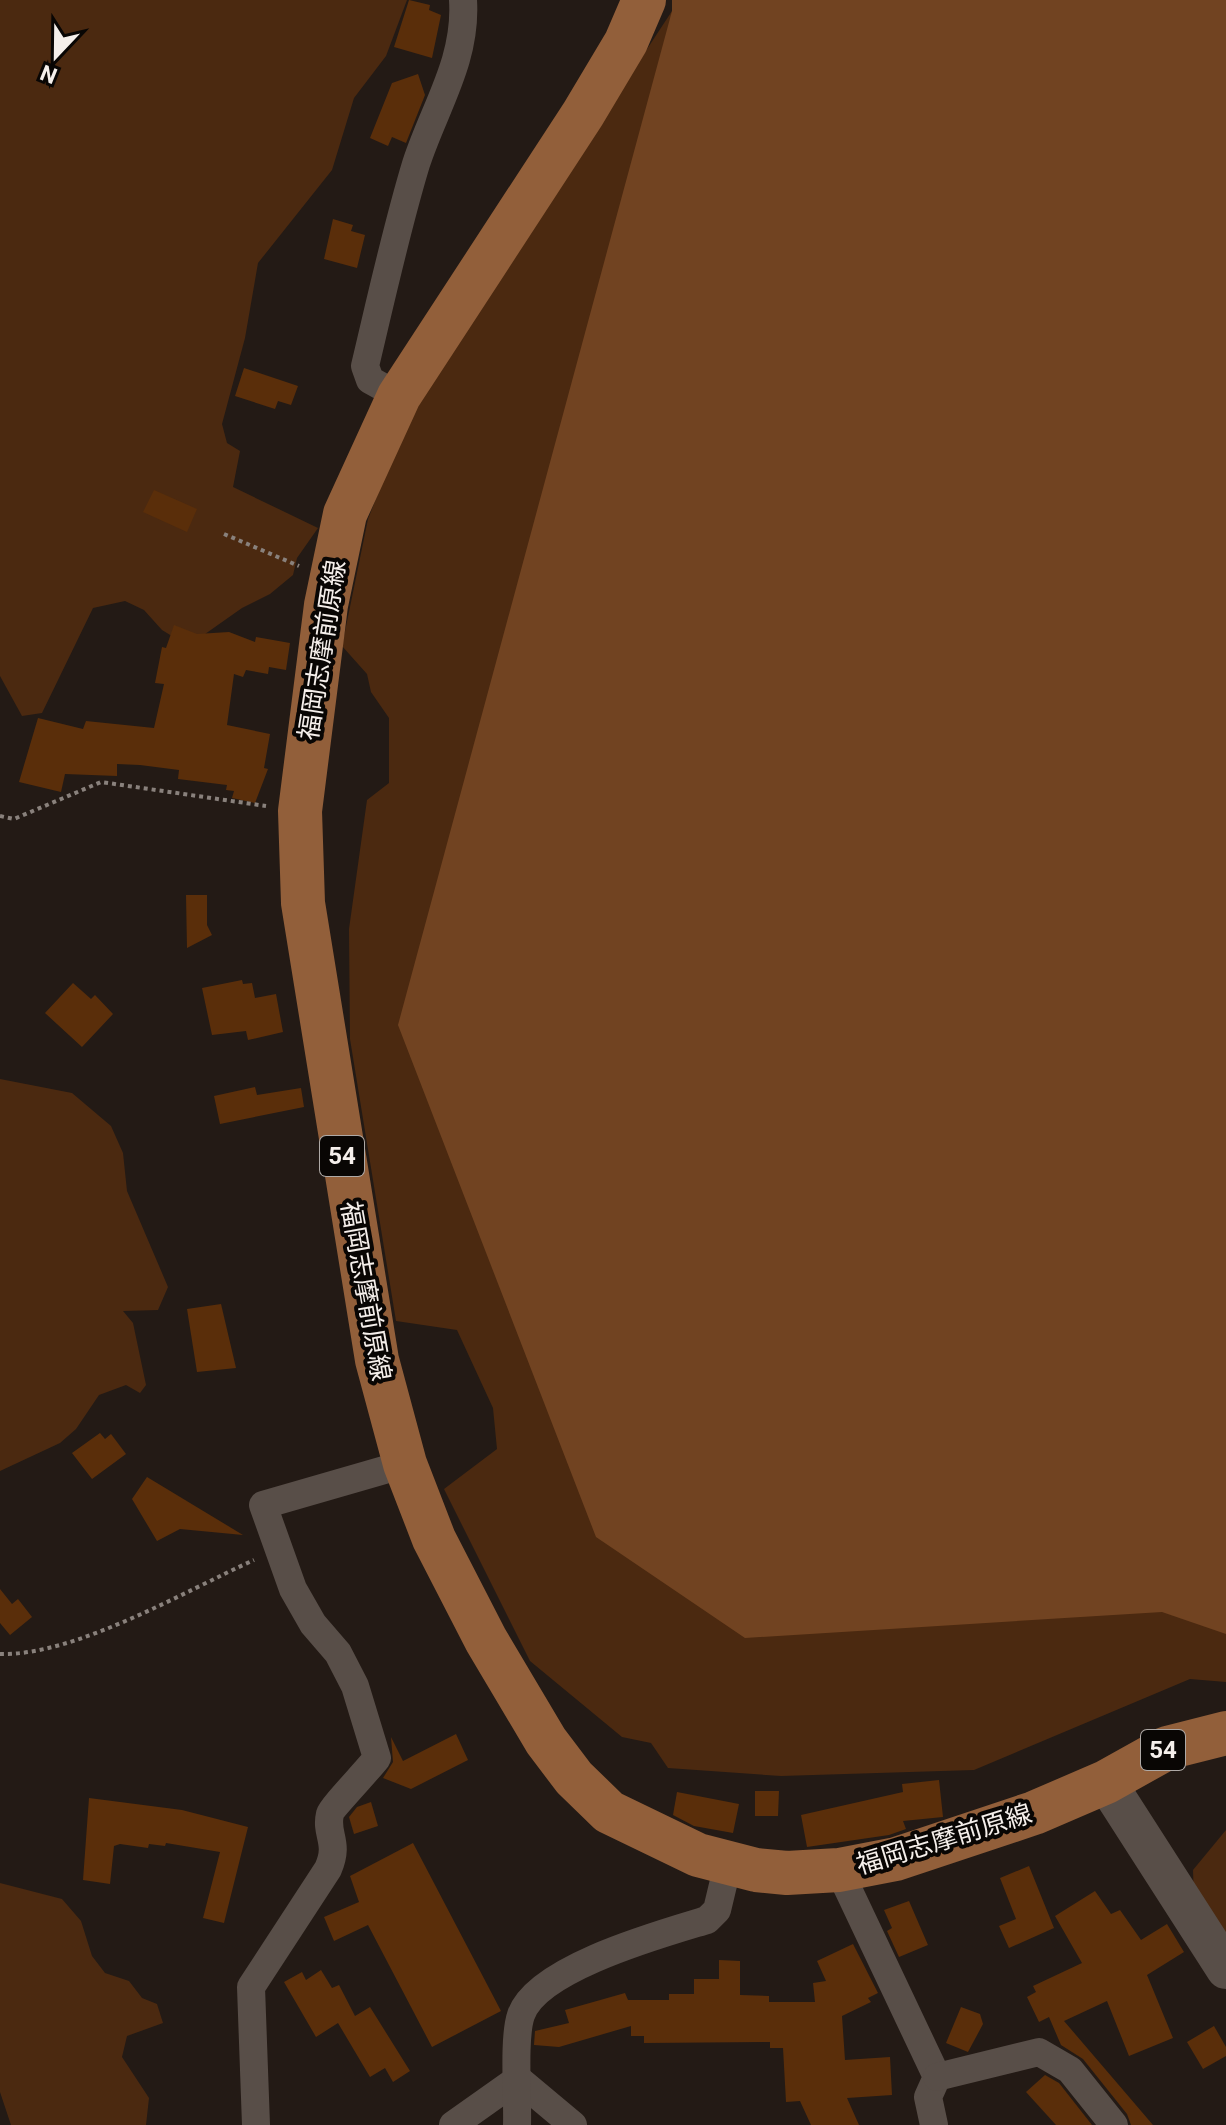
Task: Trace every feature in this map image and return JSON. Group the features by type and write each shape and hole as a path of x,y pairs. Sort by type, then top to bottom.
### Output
{"main road":[{"name":"福岡志摩前原線","path":"644,0 626,42 583,114 399,396 345,514 330,579 308,724 300,811 303,903 325,1054 377,1360 405,1464 434,1539 486,1640 546,1741 574,1778 609,1812 675,1845 728,1864 787,1873 839,1870 896,1859 1034,1813 1106,1782 1167,1748 1226,1733"}],"street":[{"path":"399,396 370,380 365,366 417,160 454,73 465,21 463,0"},
{"path":"256,2125 251,1987 335,1852 329,1817 335,1802 352,1791 377,1758 355,1686 338,1653 313,1624 293,1589 263,1505 405,1464"},
{"path":"1106,1782 1226,1969"},
{"path":"517,2125 519,2018 530,1995 619,1946 707,1920 717,1910 728,1864"},
{"path":"839,1870 937,2077 928,2097 934,2125"},
{"path":"937,2077 1039,2052 1070,2070 1114,2125"},
{"path":"453,2125 518,2079"},
{"path":"518,2079 573,2125"}],"path":[{"path":"224,534 330,579"},
{"path":"0,816 14,819 101,782 300,811"},
{"path":"0,1654 14,1654 80,1639 278,1549"}],"shaded area":[{"path":"0,0 407,0 386,56 354,98 332,170 258,263 245,338 222,424 227,443 240,451 233,487 318,528 297,558 293,575 270,594 242,608 198,639 180,641 162,630 144,610 125,601 93,608 42,713 22,716 0,676"},
{"path":"672,0 1226,996 1226,1682 1190,1679 974,1770 781,1776 668,1768 651,1743 622,1737 530,1661 444,1489 497,1449 493,1408 457,1330 396,1321 350,1039 349,929 367,800 389,783 389,718 371,692 367,674 342,646 368,519 397,445 445,357 672,11"},
{"path":"672,0 1226,0 1226,1634 1162,1612 745,1638 596,1537 398,1025 672,11"},
{"path":"0,1079 72,1093 111,1126 123,1153 127,1191 168,1287 158,1310 123,1311 133,1323 146,1385 140,1393 126,1385 99,1395 76,1429 60,1443 0,1471"},
{"path":"1226,1830 1226,1954 1194,1901 1193,1870"},
{"path":"0,1883 62,1899 81,1921 92,1956 105,1973 129,1981 142,1998 157,2004 163,2023 127,2036 122,2057 149,2098 146,2125 11,2125 0,2092"}],"building":[{"path":"409,0 430,5 429,10 441,15 432,58 394,47"},
{"path":"418,74 425,95 406,143 392,137 388,146 370,138 392,83"},
{"path":"333,219 353,225 351,231 365,235 357,268 324,259"},
{"path":"244,368 298,386 291,405 278,401 275,409 235,396"},
{"path":"154,490 197,509 187,532 143,512"},
{"path":"174,625 197,634 229,632 255,642 256,637 290,643 286,670 269,667 268,674 246,670 243,677 234,674 227,725 270,734 264,768 268,769 255,803 232,798 234,791 226,790 227,785 178,779 179,770 140,765 117,764 117,776 65,774 61,792 19,782 38,718 83,729 86,721 154,728 164,684 155,683 162,647 166,648"},
{"path":"186,895 207,895 207,925 212,935 187,948"},
{"path":"242,980 243,984 252,983 255,998 276,994 283,1032 248,1040 246,1031 212,1035 202,988"},
{"path":"73,983 91,999 95,995 113,1014 82,1047 45,1013"},
{"path":"255,1087 257,1095 301,1088 304,1107 220,1124 214,1096"},
{"path":"221,1304 236,1368 197,1372 187,1309"},
{"path":"100,1433 105,1439 111,1434 126,1454 92,1479 72,1453"},
{"path":"147,1477 243,1535 180,1529 157,1541 132,1499"},
{"path":"0,1589 12,1604 18,1599 32,1617 10,1635 0,1623"},
{"path":"456,1734 468,1760 411,1789 383,1778 393,1762 391,1737 403,1761"},
{"path":"939,1780 943,1817 903,1821 906,1829 889,1835 807,1847 801,1815 903,1792 902,1784"},
{"path":"755,1791 779,1791 778,1816 755,1816"},
{"path":"677,1792 739,1804 733,1833 694,1826 673,1815"},
{"path":"89,1798 182,1810 248,1827 224,1923 203,1918 220,1852 166,1843 165,1846 149,1844 148,1848 120,1844 114,1846 110,1884 83,1880"},
{"path":"371,1802 378,1826 354,1834 349,1817 357,1807"},
{"path":"413,1843 501,2011 432,2047 368,1925 334,1941 324,1917 359,1902 350,1876"},
{"path":"1029,1866 1054,1928 1009,1948 999,1926 1016,1919 1000,1878"},
{"path":"1095,1891 1111,1914 1120,1910 1141,1940 1167,1924 1184,1952 1147,1975 1173,2038 1129,2056 1107,2001 1064,2021 1153,2125 1131,2125 1127,2114 1083,2059 1061,2045 1049,2017 1039,2022 1027,1997 1036,1992 1033,1986 1082,1963 1055,1916"},
{"path":"909,1901 928,1945 899,1957 887,1931 892,1928 884,1910"},
{"path":"853,1944 878,1993 868,1998 871,2002 842,2016 845,2060 890,2057 892,2095 847,2098 859,2125 811,2125 800,2101 786,2102 783,2048 770,2048 770,2042 644,2043 644,2036 631,2036 631,2026 559,2047 534,2045 535,2031 569,2023 565,2010 625,1993 628,2000 669,2000 669,1994 694,1994 694,1979 719,1979 719,1960 740,1961 740,1995 769,1996 769,2002 815,2002 813,1983 826,1981 817,1961"},
{"path":"321,1970 332,1988 339,1985 355,2016 370,2007 410,2071 393,2082 385,2068 370,2077 338,2023 316,2037 284,1982 302,1972 306,1980"},
{"path":"961,2007 980,2014 983,2024 968,2052 946,2043"},
{"path":"1214,2026 1226,2047 1226,2056 1203,2069 1187,2042"},
{"path":"1045,2075 1059,2083 1092,2125 1056,2125 1026,2092"}]}
